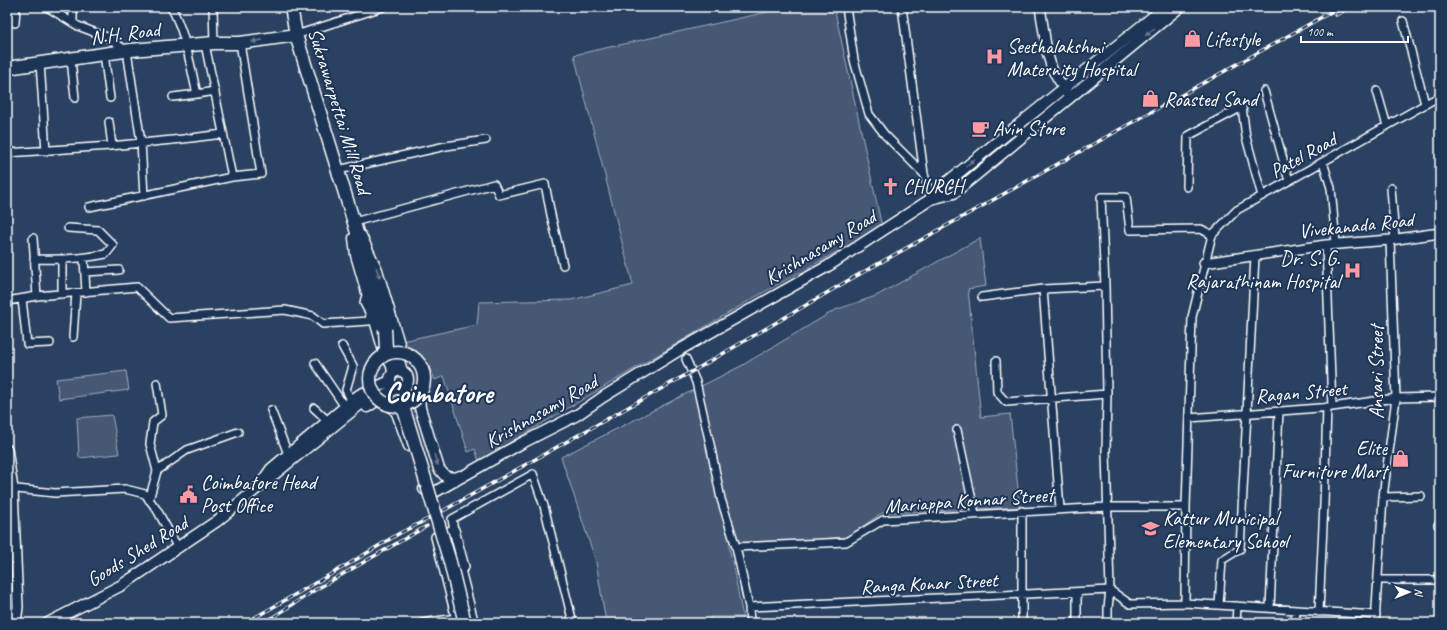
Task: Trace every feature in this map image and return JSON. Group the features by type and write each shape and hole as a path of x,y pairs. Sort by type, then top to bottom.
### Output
{"highway":[{"name":"Sukrawarpettai Mill Road","path":"291,7 296,35 385,329"},
{"name":"N.H. Road","path":"7,68 127,51 210,43 240,43 296,35"},
{"path":"385,329 390,347 395,352"},
{"path":"382,357 386,349 385,329"},
{"path":"460,621 450,562 404,410 405,402 423,388 423,370 419,362 412,356 395,352 382,357 376,362 370,378 371,386 379,399 405,402 412,409 456,560 472,623"}],"main road":[{"name":"Krishnasamy Road","path":"464,475 456,478 446,477 439,469 420,408 405,402 397,413 406,435 421,485 428,493 433,492 464,475 520,444 577,415 603,397 682,349 828,266 931,199 946,183 1165,7"},
{"path":"931,199 954,193 1180,7"},
{"path":"354,224 356,255 368,298 383,348 392,366 405,402"},
{"path":"260,486 278,481 370,405 397,380 400,347 377,270 364,241 354,224"},
{"path":"260,486 271,469 348,404 364,392 397,380"},
{"name":"Goods Shed Road","path":"48,623 122,585 217,521 374,393"}],"street":[{"path":"15,23 16,7"},
{"path":"47,7 73,23 107,37 127,51 141,142 144,196"},
{"path":"73,7 73,23"},
{"path":"172,7 186,46 197,94"},
{"path":"213,7 210,43 215,92 232,177"},
{"path":"296,35 383,7"},
{"path":"846,7 854,60 869,114 885,135 924,174"},
{"path":"902,7 924,174 931,199"},
{"path":"1040,7 1048,57 1052,69 1070,98"},
{"path":"1403,21 1425,104"},
{"path":"89,207 232,177 260,174 240,43"},
{"path":"104,54 110,98"},
{"path":"71,59 76,98"},
{"path":"40,64 46,151"},
{"path":"1377,91 1387,126"},
{"path":"173,97 215,92"},
{"path":"1264,92 1289,181"},
{"name":"Patel Road","path":"1185,603 1186,507 1192,316 1212,235 1237,210 1440,96"},
{"path":"1187,187 1188,136 1242,107 1246,137 1262,196"},
{"path":"109,122 112,146"},
{"path":"7,153 112,146 223,134"},
{"path":"338,170 446,146 486,140"},
{"path":"1323,162 1331,188 1336,244"},
{"path":"354,224 494,184 499,195 545,184 563,265"},
{"name":"Ansari Street","path":"1376,623 1382,497 1396,398 1391,188"},
{"path":"1108,623 1110,590 1106,452 1107,394 1105,286 1101,197 1126,197 1130,230 1201,229 1212,235"},
{"path":"34,259 62,260 84,258 106,254 113,245 98,230 68,228"},
{"name":"Vivekanada Road","path":"1204,263 1326,245 1392,240 1440,233"},
{"path":"33,238 37,296"},
{"path":"1319,612 1330,407 1326,245"},
{"path":"1219,605 1222,560 1240,549 1255,256"},
{"path":"84,258 86,292"},
{"path":"62,260 62,294"},
{"path":"85,272 119,270"},
{"path":"982,298 1043,290 1105,286"},
{"path":"7,301 37,296 137,287 169,318 285,310 313,316 323,324 369,321 370,314 364,303 365,298 368,298"},
{"path":"1043,290 1060,509"},
{"path":"72,337 76,293"},
{"path":"22,299 27,344 50,343"},
{"path":"342,346 353,366 346,390 348,404"},
{"path":"686,359 696,382 721,499 736,547 749,607 750,623"},
{"path":"996,361 997,392 1006,402 1107,394"},
{"path":"315,364 348,404"},
{"path":"149,500 157,471 150,444 153,422 162,415 157,383"},
{"name":"Ragan Street","path":"1189,418 1330,407 1396,398 1440,397"},
{"path":"314,408 328,421"},
{"path":"271,410 288,454"},
{"path":"1270,608 1279,411"},
{"path":"957,430 975,514"},
{"path":"157,471 187,450 238,432"},
{"path":"7,449 17,611 16,623"},
{"path":"478,623 452,519 533,474 544,506 573,623"},
{"path":"10,488 55,493 125,489 145,494 157,510 178,548"},
{"path":"1382,497 1421,496"},
{"name":"Mariappa Konnar Street","path":"736,547 846,542 882,520 1108,506 1186,507"},
{"path":"1022,511 1022,623"},
{"path":"422,623 460,621 436,537 454,530"},
{"path":"1378,580 1440,580"},
{"path":"1110,590 1130,604 1185,603 1376,615"},
{"name":"Ranga Konar Street","path":"749,607 1110,590"},
{"path":"1077,592 1077,623"},
{"path":"1236,623 1237,606"},
{"path":"1295,623 1296,610"},
{"path":"7,614 17,611"}],"shaded area":[{"path":"790,7 834,7 882,227 757,296 479,461 475,449 468,452 444,376 435,380 424,359 402,341 477,325 479,302 571,300 633,285 574,55"},
{"path":"980,238 986,286 968,289 981,417 1010,414 1020,507 882,513 847,537 729,546 743,617 710,617 711,623 606,623 596,562 561,457 741,366 835,310 876,296"},
{"path":"126,371 129,390 59,399 56,379"},
{"path":"112,415 119,454 79,458 77,418"}],"railway":[{"path":"245,623 400,533 432,517 700,367 849,280 1340,7"},
{"path":"1336,15 1350,7"},
{"path":"264,623 315,590 427,526"}],"place":[{"name":"Lifestyle","path":"1192,39"},
{"name":"Seethalakshmi Maternity Hospital","path":"994,57"},
{"name":"Roasted Sand","path":"1151,99"},
{"name":"Avin Store","path":"980,128"},
{"name":"CHURCH","path":"890,186"},
{"name":"Dr. S. G. Rajarathinam Hospital","path":"1353,270"},
{"name":"Elite Furniture Mart","path":"1400,459"},
{"name":"Coimbatore Head Post Office","path":"188,494"},
{"name":"Kattur Municipal Elementary School","path":"1150,529"}],"district":[{"name":"Coimbatore","path":"439,392"}]}
